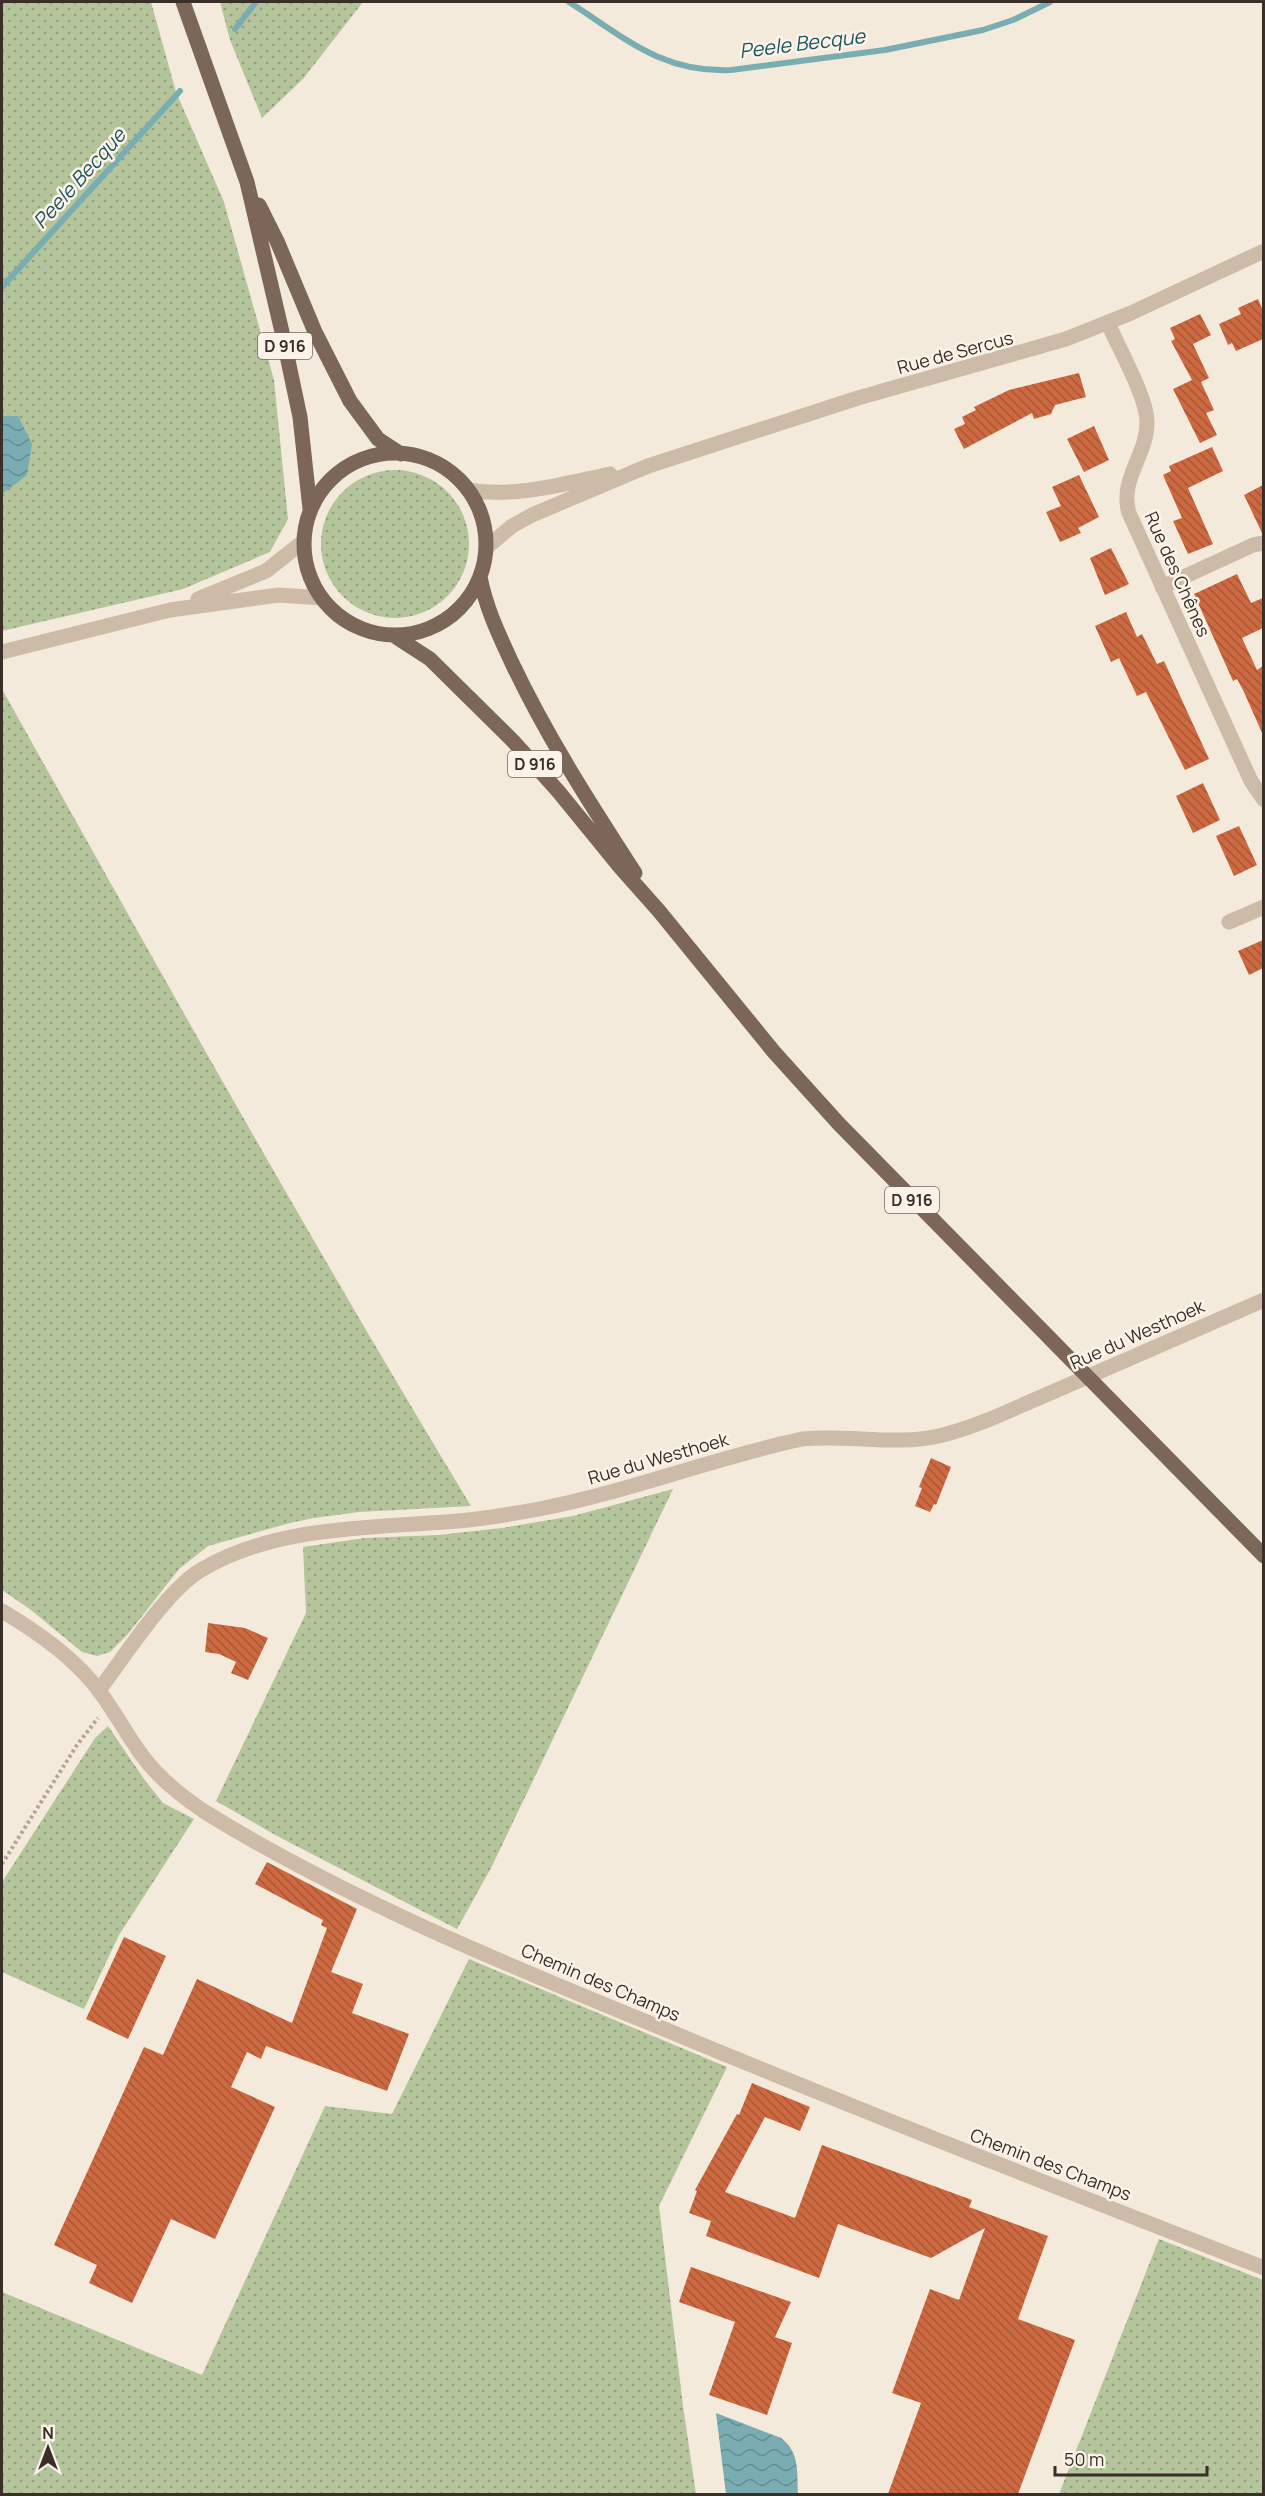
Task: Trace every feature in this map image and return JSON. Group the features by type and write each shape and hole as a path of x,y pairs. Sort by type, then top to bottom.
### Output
{"main road":[{"name":"D 916","path":"183,2 247,182 300,417 308,474 310,512"},
{"name":"D 916","path":"247,182 277,241 315,332 350,400 378,438 401,454"},
{"path":"401,454 417,456 438,464 457,478 468,490 481,514 486,548 480,577 469,598 446,620 417,632 393,635 369,631 339,616 322,598 310,575 304,541 310,512 321,492 343,470 370,457 401,454"},
{"name":"D 916","path":"480,577 493,621 535,709 591,806 659,911"},
{"name":"D 916","path":"393,635 430,659 495,721 543,774 735,1005 833,1118 1263,1556"}],"street":[{"name":"Rue de Sercus","path":"486,548 512,526 532,515 648,466 858,398 1022,354 1108,323 1263,251"},
{"name":"Rue des Chênes","path":"1108,323 1147,417 1146,433 1128,483 1126,498 1129,513 1251,782 1263,800"},
{"name":"Rue de Sercus","path":"468,490 488,493 515,492 648,466"},
{"path":"2,652 170,610 255,577 278,563 304,541"},
{"path":"1162,587 1253,545 1263,543"},
{"path":"170,610 279,595 322,598"},
{"path":"1228,922 1263,907"},
{"name":"Rue du Westhoek","path":"99,1690 181,1585 202,1569 251,1549 326,1532 372,1526 458,1521 540,1509 606,1494 802,1439 847,1437 911,1439 939,1436 1004,1413 1088,1378 1263,1300"},
{"name":"Chemin des Champs","path":"2,1611 61,1652 84,1672 99,1690 143,1757 177,1792 204,1811 286,1858 416,1924 813,2092 1263,2268"}],"path":[{"path":"2,1863 90,1725 110,1709"}],"green space":[{"path":"2,2 151,2 176,92 224,202 274,380 288,519 270,552 183,589 2,631"},
{"path":"220,2 363,2 303,79 262,118 230,40"},
{"path":"395,470 409,471 423,476 436,482 447,492 457,503 463,516 468,530 468,558 463,572 457,585 447,596 436,606 423,612 409,617 395,618 381,617 367,612 354,606 343,596 333,585 327,572 322,558 321,544 322,530 327,516 333,503 343,492 354,482 367,476 381,471"},
{"path":"2,689 291,1202 471,1506 359,1512 314,1518 208,1546 179,1569 128,1634 110,1652 97,1656 82,1652 31,1610 2,1590"},
{"path":"673,1489 491,1868 457,1929 279,1837 216,1801 306,1613 303,1547 365,1538 438,1535 502,1528 573,1516"},
{"path":"108,1726 163,1803 194,1819 119,1935 84,2009 2,1972 2,1882 95,1738"},
{"path":"469,1959 727,2067 659,2206 696,2494 2,2494 2,2292 202,2375 325,2106 392,2114"},
{"path":"1159,2239 1263,2280 1263,2494 1059,2494"}],"water":[{"path":"2,416 18,416 32,444 27,475 2,494"},
{"path":"716,2413 781,2438 792,2450 794,2456 798,2494 726,2494"}],"building":[{"path":"1258,299 1263,311 1263,339 1236,351 1232,343 1228,345 1219,324 1241,314 1238,308"},
{"path":"1200,314 1211,335 1193,344 1209,378 1201,382 1214,410 1206,413 1217,435 1200,443 1173,389 1192,380 1171,341 1175,339 1170,328"},
{"path":"1079,373 1086,397 1055,405 1051,414 1034,419 1032,413 964,449 954,429 965,424 962,417 976,410 974,407 1009,390"},
{"path":"1094,426 1109,460 1084,472 1067,439"},
{"path":"1212,447 1223,471 1188,488 1213,544 1188,554 1173,521 1182,518 1163,475 1171,471 1169,466"},
{"path":"1079,475 1099,517 1078,528 1081,533 1060,542 1046,512 1061,506 1052,487"},
{"path":"1263,485 1263,533 1262,533 1244,495"},
{"path":"1111,548 1129,584 1105,595 1090,558"},
{"path":"1237,574 1251,603 1263,598 1263,628 1242,638 1257,670 1263,666 1263,735 1237,679 1233,681 1194,594"},
{"path":"1126,612 1137,637 1142,634 1157,664 1164,661 1209,759 1185,770 1146,692 1137,696 1119,658 1111,662 1095,626"},
{"path":"1203,783 1220,820 1193,833 1176,796"},
{"path":"1239,826 1257,865 1234,876 1216,836"},
{"path":"1263,940 1263,968 1249,975 1238,951"},
{"path":"931,1458 951,1467 936,1505 934,1504 930,1512 915,1506 922,1488 919,1487"},
{"path":"208,1623 245,1628 268,1638 248,1680 231,1673 236,1662 219,1654 205,1652"},
{"path":"267,1862 357,1909 331,1972 363,1984 352,2013 409,2034 387,2091 266,2046 261,2059 247,2052 231,2087 275,2107 215,2239 171,2219 132,2303 89,2283 97,2265 54,2245 144,2047 163,2055 197,1979 292,2023 327,1928 321,1925 323,1920 255,1884"},
{"path":"124,1937 166,1956 128,2039 86,2019"},
{"path":"752,2083 810,2107 800,2131 765,2117 725,2192 795,2218 822,2145 972,2200 969,2207 1048,2236 1018,2319 1075,2340 1018,2494 888,2494 921,2403 892,2393 930,2289 959,2300 985,2228 931,2258 838,2224 819,2278 706,2236 711,2221 689,2213 697,2191 695,2190 737,2114 739,2115"},
{"path":"691,2267 791,2302 775,2337 792,2343 767,2415 709,2395 735,2322 679,2302"}],"waterway":[{"name":"Peele Becque","path":"235,29 256,2"},
{"name":"Peele Becque","path":"569,2 626,40 663,59 684,66 731,70 885,50 983,30 1013,20 1050,2"},
{"name":"Peele Becque","path":"2,287 180,91"}]}
